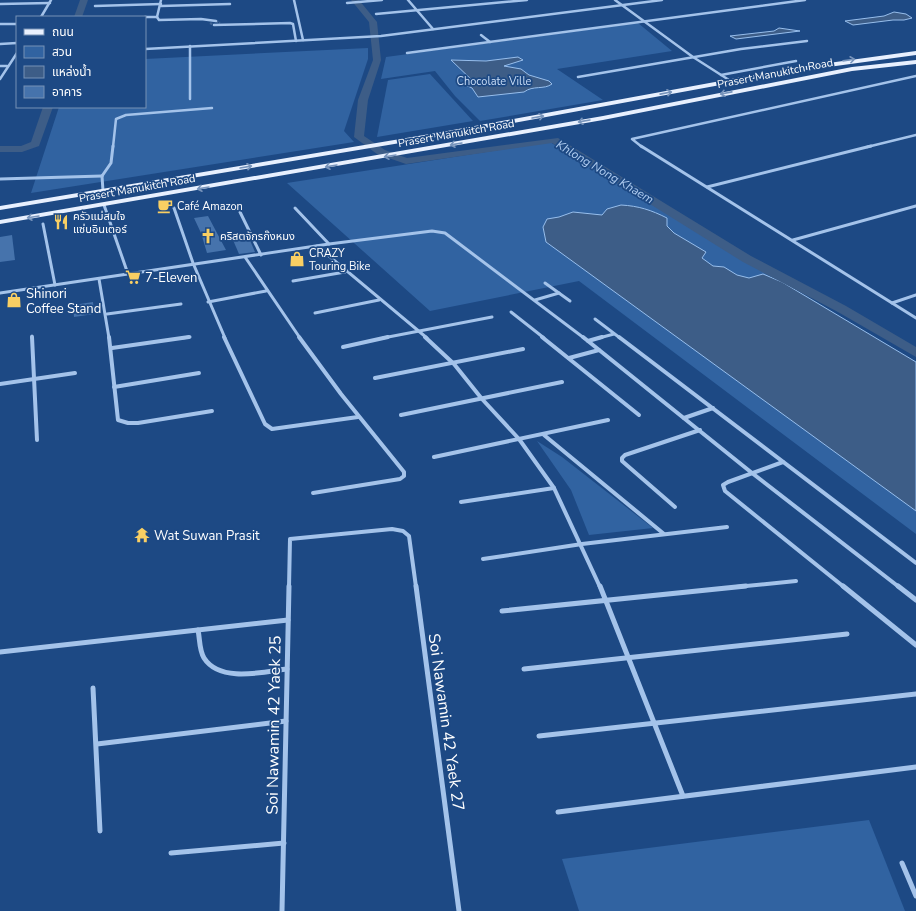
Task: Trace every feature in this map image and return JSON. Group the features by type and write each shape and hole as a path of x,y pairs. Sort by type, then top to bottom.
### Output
{"main road":[{"name":"Prasert Manukitch Road","path":"0,208 586,109 729,80 851,59 916,53"},
{"name":"Prasert Manukitch Road","path":"0,222 603,118 844,71 914,63"},
{"path":"586,109 603,118"}],"street":[{"path":"42,16 51,0"},
{"path":"157,17 161,0"},
{"path":"294,0 304,40"},
{"path":"347,3 382,0"},
{"path":"408,0 433,29"},
{"path":"376,14 527,0"},
{"path":"616,0 693,57 729,80"},
{"path":"146,48 381,36 662,0"},
{"path":"407,53 805,0"},
{"path":"0,4 50,3"},
{"path":"95,6 230,4"},
{"path":"146,17 157,17 159,20 216,21"},
{"path":"220,23 224,25"},
{"path":"214,24 290,23 293,24 296,41"},
{"path":"0,24 16,24"},
{"path":"481,35 490,42"},
{"path":"578,77 693,57 807,41"},
{"path":"0,44 16,43"},
{"path":"190,46 190,99"},
{"path":"0,79 7,66 16,55"},
{"path":"720,75 796,61"},
{"path":"0,66 7,66"},
{"path":"916,76 635,137 632,139 916,318"},
{"path":"103,191 102,176 111,163 116,118 126,115 212,108"},
{"path":"707,187 916,135"},
{"path":"0,179 102,176"},
{"path":"104,205 128,274"},
{"path":"793,240 916,206"},
{"path":"174,208 192,265 265,424 268,427 279,429 358,417"},
{"path":"295,208 329,244"},
{"path":"240,212 262,255"},
{"path":"43,224 55,285"},
{"path":"0,293 329,244 432,231 445,233 588,341 752,473 916,600"},
{"path":"317,246 345,272 454,364 482,399 519,439 554,488 582,544 607,601 683,796"},
{"path":"245,257 266,291 358,417 404,472 404,476 400,479 313,493"},
{"path":"293,281 345,272"},
{"path":"99,279 107,314 112,348 114,387 118,420 122,422 138,423 212,412"},
{"path":"545,283 570,301"},
{"path":"208,302 266,291"},
{"path":"535,300 559,293"},
{"path":"892,303 916,295"},
{"path":"315,313 379,300"},
{"path":"107,314 180,304"},
{"path":"511,312 639,415"},
{"path":"343,347 416,331 492,318"},
{"path":"595,319 916,563"},
{"path":"588,341 614,334"},
{"path":"32,336 37,440"},
{"path":"112,348 190,337"},
{"path":"375,378 454,364 523,349"},
{"path":"569,358 599,350"},
{"path":"0,384 75,373"},
{"path":"114,387 199,373"},
{"path":"401,416 562,382"},
{"path":"684,418 713,408"},
{"path":"434,457 544,435 608,420"},
{"path":"675,507 622,461 622,458 700,430"},
{"path":"544,435 664,534"},
{"path":"783,462 728,482 723,485 725,490 916,644"},
{"path":"461,502 554,488"},
{"path":"483,559 582,544 727,527"},
{"name":"Soi Nawamin 42 Yaek 25","path":"282,911 290,539 392,529 403,531 409,536"},
{"name":"Soi Nawamin 42 Yaek 27","path":"409,536 459,911"},
{"path":"502,611 796,582"},
{"path":"0,652 288,620"},
{"path":"198,630 204,657 210,664 227,673 243,674 287,669"},
{"path":"524,669 848,634"},
{"path":"93,688 97,744 100,831"},
{"path":"539,736 916,694"},
{"path":"97,744 286,721"},
{"path":"558,812 916,767"},
{"path":"171,853 284,843"},
{"path":"902,863 916,896"}],"green space":[{"name":"Chocolate Ville","path":"638,23 672,51 557,69 603,100 480,121 455,96 435,71 381,79 386,57"},
{"path":"368,48 368,59 344,131 354,142 31,193 59,108 146,108 146,59"},
{"path":"430,74 473,121 377,137 388,80"},
{"path":"550,142 916,365 916,534 579,281 430,311 287,183"},
{"path":"537,441 562,457 653,528 589,535 571,490"},
{"path":"869,820 905,911 579,911 562,859"}],"water":[{"path":"894,12 906,14 912,18 853,25 845,21 884,16"},
{"path":"779,28 800,31 736,39 730,36 774,31"},
{"path":"518,57 523,60 504,66 521,69 529,75 549,81 552,84 546,87 531,89 524,92 478,97 472,88 463,84 475,83 451,60 486,61"},
{"path":"621,205 645,209 667,218 667,226 674,233 706,252 702,258 713,266 724,267 737,275 749,278 763,274 782,282 916,362 916,511 546,242 543,227 547,219 573,212 602,215 607,209"}],"building":[{"path":"208,216 226,250 207,253 201,233 194,218"},
{"path":"12,235 15,260 0,262 0,237"},
{"path":"249,238 255,252 239,254 233,240"},
{"path":"93,302 94,314 74,317 73,305"}],"waterway":[{"path":"78,16 84,0"},
{"name":"Khlong Nong Khaem","path":"355,0 373,22 377,60 363,100 359,137 381,152 406,161 554,140 747,259 842,309 916,353"},
{"path":"0,149 22,149 35,144 48,108"}],"tunnel":[{"path":"216,21 220,23"},
{"path":"210,23 214,25"}],"place":[{"name":"Café Amazon","path":"165,206"},
{"name":"ครัวแม่สมใจ แซ่บอินเตอร์","path":"61,222"},
{"name":"คริสตจักรก๊งหมง","path":"208,236"},
{"name":"CRAZY Touring Bike","path":"297,259"},
{"name":"7-Eleven","path":"133,277"},
{"name":"Shinori Coffee Stand","path":"14,300"},
{"name":"Wat Suwan Prasit","path":"142,535"}]}
